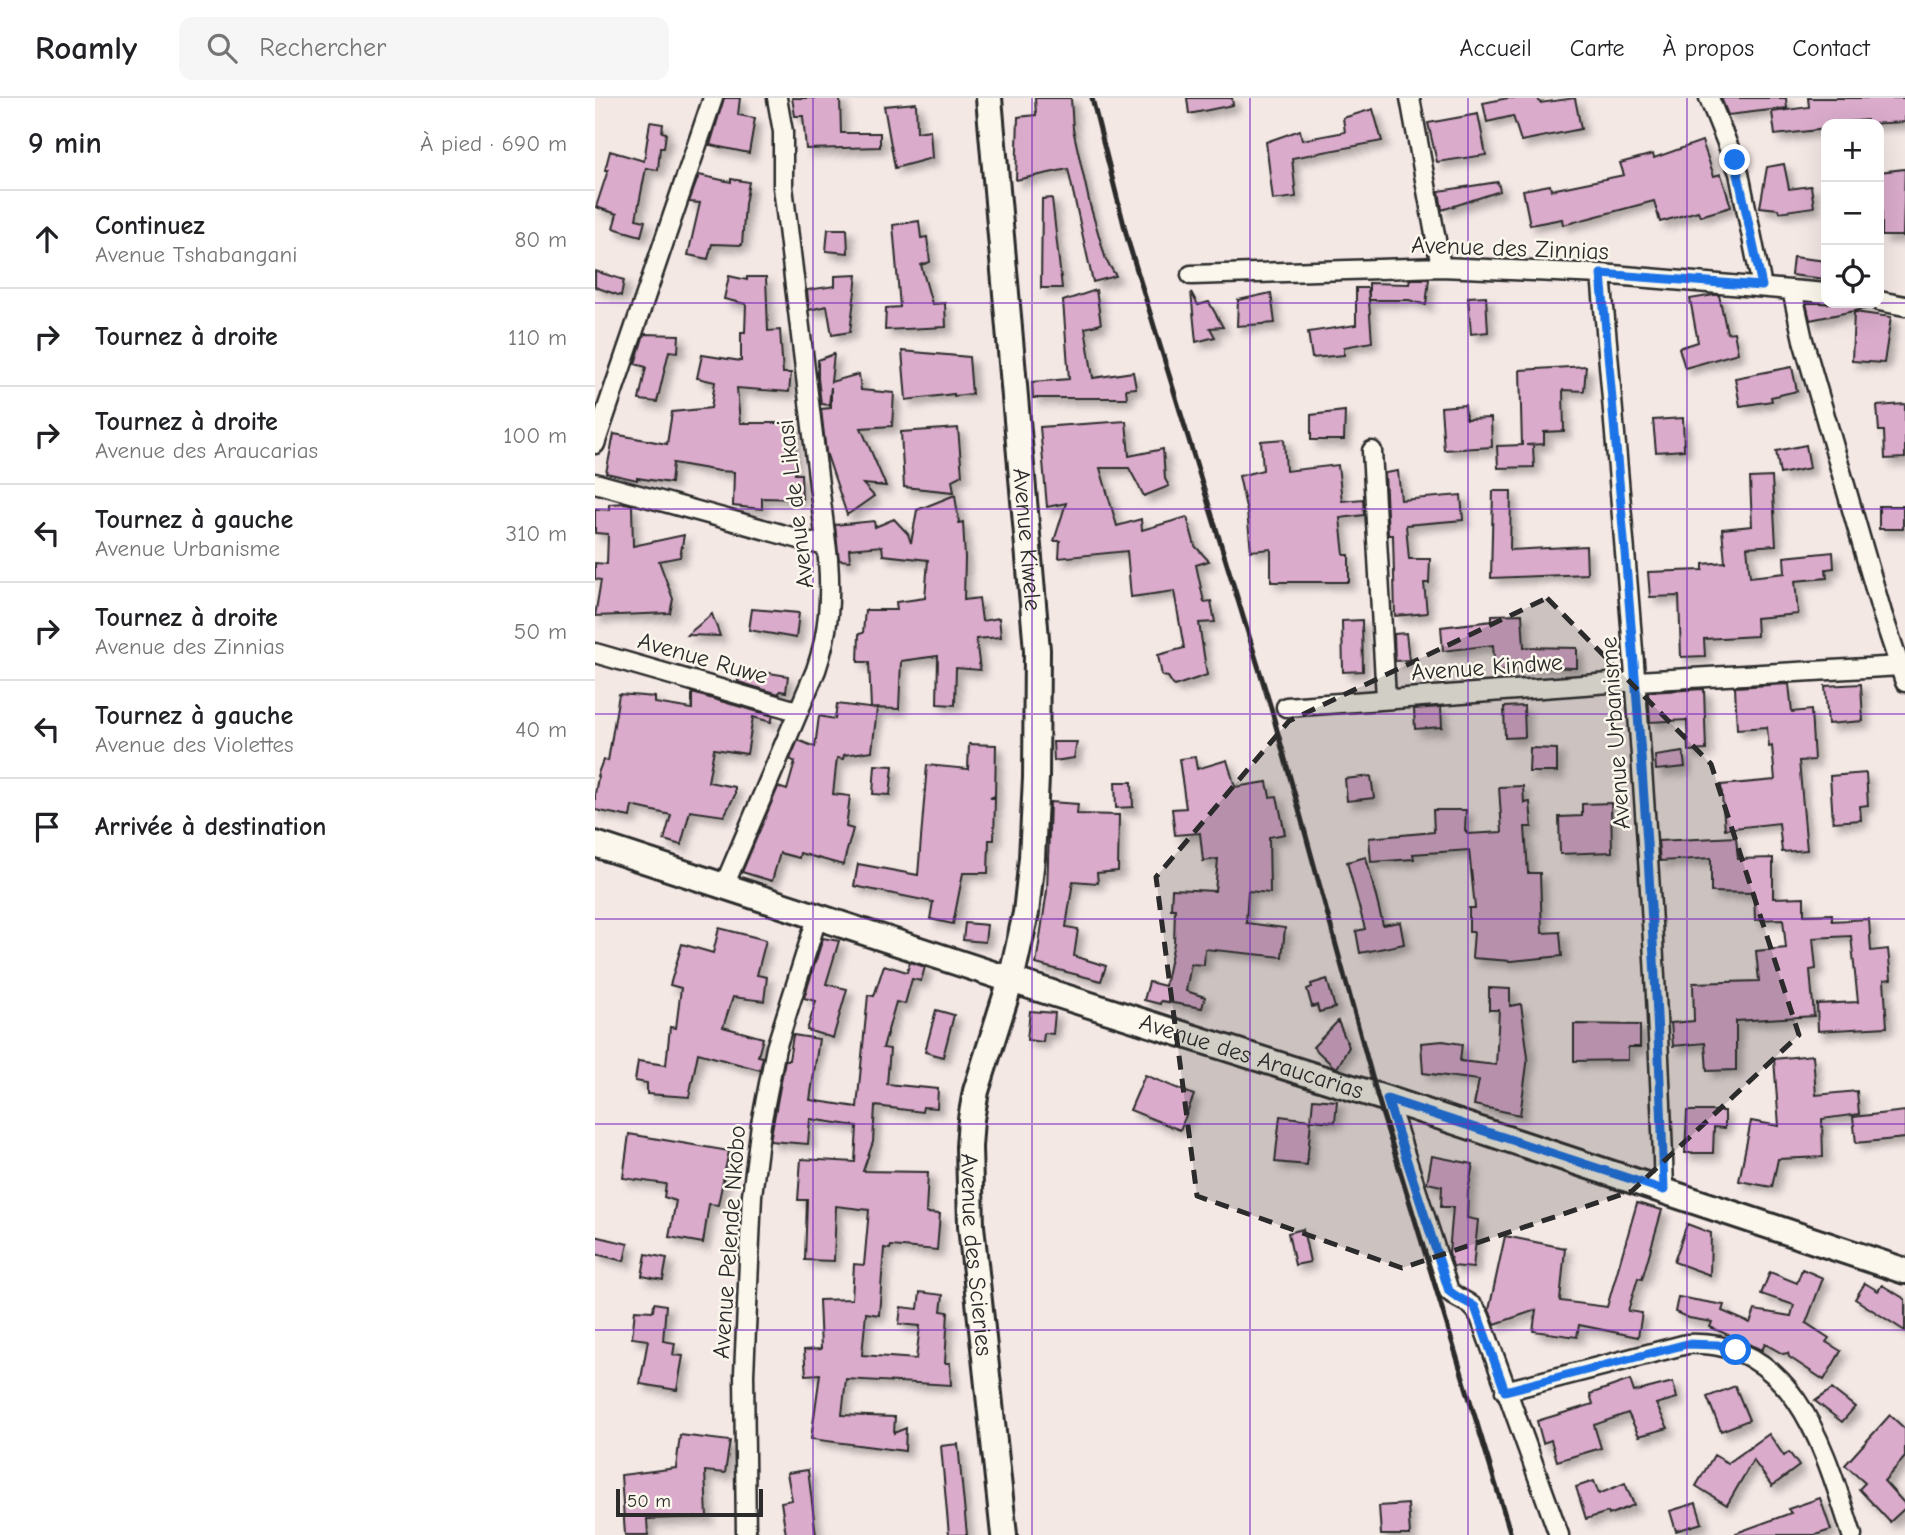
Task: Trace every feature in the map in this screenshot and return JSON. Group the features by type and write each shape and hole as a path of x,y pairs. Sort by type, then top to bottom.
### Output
{"street":[{"path":"595,444 713,98"},
{"name":"Avenue de Likasi","path":"724,886 816,670 826,639 830,600 783,187 783,132 778,98"},
{"name":"Avenue Kiwele","path":"989,98 1037,650 1032,858 1025,913 1011,981"},
{"path":"1410,98 1441,267"},
{"path":"1709,98 1739,173 1762,286"},
{"name":"Avenue des Zinnias","path":"1191,275 1441,267 1601,274 1821,293"},
{"name":"Avenue Urbanisme","path":"1601,274 1637,681 1664,1190"},
{"path":"1792,290 1803,340 1903,674"},
{"path":"1884,302 1905,306"},
{"path":"1371,451 1385,698"},
{"path":"595,483 825,547"},
{"name":"Avenue Ruwe","path":"595,653 797,711"},
{"name":"Avenue Kindwe","path":"1286,707 1637,681 1903,674"},
{"name":"Avenue des Araucarias","path":"595,844 1011,981 1387,1099 1905,1271"},
{"name":"Avenue Pelende Nkobo","path":"746,1535 744,1374 752,1195 761,1124 776,1048 817,918"},
{"name":"Avenue des Scieries","path":"1004,1535 971,1226 969,1147 976,1091 1011,981"},
{"path":"1387,1099 1449,1291 1456,1298 1475,1307 1559,1535"},
{"path":"1505,1391 1687,1344 1718,1345 1736,1350 1771,1372 1786,1387 1811,1422 1827,1458 1851,1535"}],"highlighted area":[{"path":"1547,598 1711,764 1799,1035 1632,1191 1402,1268 1197,1196 1156,877 1289,721"}],"building":[{"path":"724,98 740,98 738,115 755,118 749,153 710,145"},
{"path":"792,98 840,98 841,133 880,133 880,147 806,149 803,116 795,116"},
{"path":"1035,98 1071,98 1073,129 1090,205 1106,260 1116,276 1093,282 1068,169 1016,180 1018,117 1036,115"},
{"path":"1187,98 1232,98 1233,105 1189,114"},
{"path":"1508,98 1538,98 1540,103 1575,98 1581,129 1521,141 1513,116 1487,122 1483,103"},
{"path":"1721,98 1786,98 1787,108 1728,115"},
{"path":"1808,98 1905,98 1905,122 1884,123 1884,119 1821,119 1821,130 1775,135 1772,112 1809,107"},
{"path":"916,103 917,132 930,130 932,158 895,168 884,106"},
{"path":"1373,109 1382,141 1292,158 1296,197 1273,200 1266,142 1300,130 1302,140 1345,132 1343,118"},
{"path":"1478,114 1486,155 1437,162 1428,123"},
{"path":"650,122 663,124 662,132 666,133 664,148 660,148 658,170 646,168 636,219 645,221 641,236 613,228 617,214 596,207 608,170 605,170 610,151 644,161"},
{"path":"1702,141 1714,176 1721,174 1731,207 1700,216 1698,211 1660,222 1654,201 1563,225 1562,219 1530,225 1523,190 1550,185 1551,190 1624,175 1620,163 1653,154 1654,158"},
{"path":"1784,164 1789,189 1811,186 1814,207 1779,212 1778,209 1760,207 1767,167"},
{"path":"1905,169 1903,236 1884,236 1884,171"},
{"path":"699,175 731,182 731,179 749,182 742,245 712,244 708,259 688,255 700,203 689,202"},
{"path":"1498,182 1500,191 1442,210 1439,191"},
{"path":"1052,198 1062,288 1041,288 1042,199"},
{"path":"919,221 921,238 927,237 930,262 921,265 932,304 945,303 946,327 885,330 886,308 900,307 893,225"},
{"path":"828,229 847,229 848,253 826,251"},
{"path":"1793,257 1821,260 1821,278 1791,275"},
{"path":"595,271 624,280 621,296 595,287"},
{"path":"857,275 850,332 832,335 827,306 809,310 807,290 835,286 835,276"},
{"path":"729,276 747,280 747,277 766,277 768,331 780,330 783,373 791,373 789,392 737,388 740,423 796,423 795,474 801,474 802,499 762,498 762,509 733,506 734,472 673,463 671,483 637,480 606,473 614,434 667,444 672,412 711,408 715,382 697,378 702,355 741,361 741,332 745,332 746,304 724,299"},
{"path":"1410,279 1429,279 1426,305 1409,300 1369,300 1369,283 1409,284"},
{"path":"1356,288 1368,288 1372,342 1344,347 1344,355 1312,358 1308,332 1356,325"},
{"path":"1096,290 1101,324 1085,328 1093,378 1133,372 1136,388 1126,389 1127,398 1033,398 1032,382 1069,379 1063,301"},
{"path":"1191,292 1198,305 1209,302 1223,327 1210,328 1215,337 1196,342"},
{"path":"1271,293 1275,323 1237,326 1238,300"},
{"path":"1719,295 1727,333 1734,332 1738,353 1685,368 1679,348 1698,342 1690,299"},
{"path":"1486,296 1488,332 1471,334 1468,297"},
{"path":"1806,303 1821,303 1821,308 1869,308 1810,320"},
{"path":"1854,312 1891,317 1884,363 1852,361"},
{"path":"644,334 679,335 678,352 669,351 657,402 639,400 646,367 635,364"},
{"path":"902,351 969,357 972,394 906,400"},
{"path":"834,354 831,382 859,374 861,390 894,393 892,426 861,428 886,486 863,484 874,496 847,515 826,452 821,409 831,408 831,387 829,405 821,404 818,378 818,360"},
{"path":"1586,366 1584,391 1563,390 1564,431 1544,432 1544,444 1526,445 1533,445 1534,467 1498,468 1497,446 1522,445 1520,370"},
{"path":"1792,367 1797,391 1771,397 1772,401 1740,406 1735,378"},
{"path":"1905,404 1905,458 1885,459 1884,431 1879,431 1877,406"},
{"path":"1465,405 1466,419 1491,418 1492,447 1444,450 1441,407"},
{"path":"1345,411 1344,440 1311,440 1311,415"},
{"path":"1683,418 1684,450 1656,452 1653,420"},
{"path":"1126,421 1129,456 1163,449 1165,479 1169,486 1144,496 1129,468 1100,468 1117,526 1141,519 1142,530 1187,517 1195,546 1209,561 1196,565 1204,602 1211,601 1215,622 1199,623 1207,675 1174,686 1168,677 1162,676 1158,655 1184,648 1174,591 1131,597 1127,551 1059,558 1060,541 1054,541 1066,503 1047,507 1040,427"},
{"path":"958,428 962,475 952,480 954,492 904,487 901,432"},
{"path":"1284,439 1286,471 1338,465 1342,501 1363,499 1364,515 1340,518 1344,555 1349,555 1349,582 1271,582 1271,549 1251,551 1247,512 1239,476 1263,470 1261,441"},
{"path":"1806,445 1810,468 1780,474 1776,451"},
{"path":"1398,471 1401,500 1461,495 1463,520 1406,525 1409,559 1430,559 1429,583 1424,583 1427,613 1395,616 1393,535 1388,535 1385,473"},
{"path":"1772,477 1776,545 1747,547 1750,577 1785,573 1784,557 1833,552 1834,568 1826,569 1827,578 1795,581 1798,614 1756,618 1757,636 1704,639 1705,656 1681,657 1679,596 1650,597 1648,572 1703,570 1703,564 1725,562 1722,529 1752,526 1750,478"},
{"path":"1493,491 1511,491 1510,550 1586,546 1587,574 1491,578"},
{"path":"955,495 959,523 963,522 964,600 979,598 982,621 999,618 1001,637 976,639 980,670 956,668 955,705 937,704 938,656 901,661 899,709 871,708 869,662 858,662 859,634 863,633 865,610 897,610 896,602 925,598 928,560 883,555 882,546 849,549 850,561 839,560 835,525 874,521 875,527 894,519 908,534 911,543 917,510"},
{"path":"609,504 632,505 633,546 684,535 680,557 659,561 673,599 670,613 595,616 601,580 595,579 595,563 607,564 608,534 595,533 595,509 609,510"},
{"path":"1879,506 1903,506 1903,529 1879,529"},
{"path":"752,609 799,613 796,638 749,630"},
{"path":"712,614 720,636 687,635"},
{"path":"1522,614 1524,647 1577,648 1577,668 1525,667 1495,671 1493,645 1443,651 1441,627 1492,621 1492,615"},
{"path":"1362,620 1363,671 1343,672 1342,621"},
{"path":"1406,633 1409,660 1395,661 1394,634"},
{"path":"739,668 788,676 786,692 780,691 779,694 738,682"},
{"path":"1789,684 1792,712 1811,710 1814,760 1799,761 1807,850 1782,852 1779,823 1725,829 1721,785 1775,780 1772,746 1769,747 1767,727 1737,729 1735,687"},
{"path":"1861,684 1863,721 1828,724 1825,686"},
{"path":"1704,689 1706,750 1688,751 1687,720 1650,722 1648,692"},
{"path":"692,693 773,716 771,722 753,717 747,754 714,749 708,782 735,787 735,795 724,816 690,811 681,845 664,840 671,815 632,806 630,817 595,810 595,794 597,776 603,760 608,761 619,694 655,697 655,703 692,709"},
{"path":"837,704 877,709 872,751 844,755 843,759 837,758 833,794 850,796 846,827 853,829 843,865 800,853 799,858 780,853 772,881 742,872 778,787 787,790 795,762 790,759 798,740 815,747 819,716 835,719"},
{"path":"1524,706 1525,737 1505,738 1504,707"},
{"path":"1441,707 1442,727 1415,729 1414,709"},
{"path":"1053,742 1077,742 1074,758 1054,761"},
{"path":"969,744 996,745 995,796 990,798 995,798 994,840 989,840 988,873 963,873 953,924 930,919 933,902 854,886 858,864 918,875 927,765 968,769"},
{"path":"1530,748 1557,749 1557,772 1529,772"},
{"path":"1683,752 1685,767 1656,770 1655,756"},
{"path":"1195,757 1197,769 1227,760 1235,787 1267,782 1270,797 1277,796 1285,834 1269,837 1270,893 1248,891 1246,923 1285,928 1282,957 1205,949 1204,965 1191,964 1186,991 1205,997 1202,1008 1144,1000 1149,982 1165,986 1174,943 1175,909 1171,909 1172,889 1215,891 1218,859 1203,861 1200,833 1175,835 1172,809 1186,808 1179,759"},
{"path":"875,765 893,766 890,795 873,794"},
{"path":"1866,773 1868,805 1860,806 1861,820 1833,822 1830,776"},
{"path":"1371,776 1374,798 1347,801 1345,779"},
{"path":"1115,782 1132,782 1133,807 1116,808"},
{"path":"1523,786 1524,803 1530,802 1532,827 1525,827 1528,873 1540,873 1542,933 1560,932 1562,956 1511,961 1472,958 1474,932 1469,932 1469,908 1475,908 1469,850 1413,854 1414,859 1371,862 1369,838 1434,832 1433,810 1466,810 1465,830 1468,834 1502,832 1499,787"},
{"path":"1050,802 1078,804 1077,814 1119,815 1118,871 1097,873 1098,883 1073,881 1066,927 1078,929 1074,956 1106,966 1101,981 1036,964 1047,891"},
{"path":"1611,803 1612,852 1560,854 1559,817 1582,816 1582,804"},
{"path":"1736,837 1738,859 1773,858 1773,898 1804,897 1804,915 1832,914 1832,921 1869,919 1871,951 1888,949 1891,979 1884,980 1887,1027 1818,1031 1817,1004 1858,1002 1851,936 1813,938 1816,969 1810,970 1814,1016 1736,1021 1736,1070 1707,1071 1705,1043 1673,1046 1671,1023 1694,1021 1693,983 1759,981 1756,951 1786,948 1783,919 1755,920 1754,893 1711,892 1711,858 1660,861 1658,841"},
{"path":"1366,857 1383,925 1400,922 1404,944 1360,953 1356,931 1365,929 1347,862"},
{"path":"965,923 987,925 985,942 963,940"},
{"path":"719,928 766,940 757,975 767,977 764,1001 733,997 723,1027 763,1038 758,1056 763,1057 760,1070 698,1053 689,1097 647,1094 647,1083 635,1081 638,1061 666,1065 670,1027 676,1028 681,988 670,985 682,944 713,953"},
{"path":"823,938 839,941 826,984 847,989 833,1038 807,1030 816,1001 804,998"},
{"path":"910,962 925,967 921,981 912,979 905,1004 896,1002 883,1048 890,1049 887,1084 938,1089 937,1108 923,1107 922,1112 875,1106 873,1142 863,1171 928,1172 926,1213 940,1214 937,1250 891,1246 890,1249 884,1248 879,1315 866,1313 862,1355 916,1359 920,1326 899,1324 901,1307 918,1309 920,1292 943,1295 941,1311 948,1312 945,1363 950,1363 951,1385 846,1379 842,1415 895,1417 894,1433 906,1428 905,1451 811,1439 820,1374 806,1375 804,1350 821,1349 819,1300 852,1299 854,1264 864,1265 869,1210 836,1206 834,1261 805,1260 807,1200 798,1200 801,1159 855,1162 857,1126 810,1119 808,1144 770,1141 785,1060 789,1060 793,1035 819,1039 810,1100 857,1107 868,995 874,996 884,965 907,972"},
{"path":"1327,979 1335,1008 1319,1012 1317,1005 1312,1007 1307,989 1312,987 1311,984"},
{"path":"1489,988 1510,989 1510,1006 1521,1004 1528,1057 1520,1115 1474,1105 1479,1080 1423,1073 1421,1043 1443,1041 1462,1044 1460,1061 1496,1065 1499,1010 1489,1010"},
{"path":"936,1010 954,1015 943,1057 925,1052"},
{"path":"1030,1011 1055,1013 1053,1034 1044,1033 1043,1042 1027,1040"},
{"path":"1338,1021 1349,1047 1337,1068 1313,1047"},
{"path":"1574,1024 1640,1025 1640,1047 1628,1047 1628,1060 1574,1061"},
{"path":"1813,1055 1816,1095 1857,1091 1859,1114 1822,1119 1823,1157 1778,1159 1772,1187 1739,1181 1751,1121 1779,1126 1774,1059"},
{"path":"1145,1075 1194,1095 1180,1130 1130,1110"},
{"path":"1313,1099 1337,1101 1335,1122 1311,1120"},
{"path":"1687,1111 1725,1111 1725,1128 1714,1127 1713,1153 1685,1153"},
{"path":"1905,1111 1905,1138 1856,1143 1853,1117"},
{"path":"1280,1116 1311,1120 1307,1165 1275,1162"},
{"path":"629,1134 729,1151 718,1205 709,1204 703,1243 669,1237 676,1201 664,1197 666,1184 623,1178"},
{"path":"1432,1156 1473,1164 1467,1218 1478,1220 1473,1268 1453,1266 1449,1253 1453,1207 1441,1207 1442,1186 1427,1183"},
{"path":"1637,1203 1662,1210 1642,1279 1638,1278 1628,1311 1642,1313 1638,1337 1579,1325 1577,1337 1533,1331 1536,1310 1495,1324 1489,1310 1505,1236 1565,1248 1560,1301 1607,1307"},
{"path":"1687,1224 1711,1233 1710,1275 1674,1262"},
{"path":"1303,1229 1310,1262 1295,1265 1288,1233"},
{"path":"595,1236 628,1244 624,1261 595,1254"},
{"path":"646,1254 667,1258 663,1280 642,1276"},
{"path":"1802,1269 1823,1278 1806,1323 1829,1338 1826,1342 1841,1351 1824,1380 1789,1357 1788,1353 1783,1354 1765,1344 1762,1350 1710,1327 1712,1322 1689,1318 1675,1312 1678,1297 1724,1305 1722,1311 1750,1323 1755,1310 1791,1316 1794,1305 1761,1294 1770,1272 1797,1283"},
{"path":"1865,1283 1878,1291 1882,1285 1905,1299 1905,1331 1855,1299"},
{"path":"654,1303 666,1305 663,1341 675,1343 673,1355 683,1356 677,1390 640,1384 648,1340 632,1338 635,1310 653,1311"},
{"path":"1630,1380 1634,1392 1673,1382 1677,1398 1656,1404 1668,1428 1639,1436 1628,1413 1594,1425 1601,1448 1557,1461 1551,1440 1543,1443 1537,1421 1593,1404 1590,1394"},
{"path":"1735,1386 1749,1420 1721,1431 1707,1397"},
{"path":"1832,1389 1855,1407 1842,1422 1815,1401"},
{"path":"1890,1415 1905,1429 1905,1457 1884,1481 1905,1504 1905,1508 1890,1522 1859,1489 1865,1483 1845,1465"},
{"path":"1769,1434 1784,1456 1789,1452 1799,1466 1772,1486 1753,1460 1727,1505 1696,1486 1714,1455 1728,1463"},
{"path":"680,1435 730,1441 725,1473 705,1471 707,1517 647,1519 648,1535 625,1535 621,1475 676,1468"},
{"path":"958,1444 967,1535 949,1535 941,1446"},
{"path":"808,1470 816,1535 786,1535 781,1502 792,1500 787,1473"},
{"path":"1594,1481 1599,1494 1625,1483 1634,1505 1609,1515 1608,1512 1586,1519 1576,1487"},
{"path":"1820,1498 1831,1530 1815,1535 1736,1533 1791,1513 1788,1509"},
{"path":"1696,1503 1702,1523 1676,1531 1670,1511"},
{"path":"1408,1504 1410,1535 1381,1535 1379,1506"}],"railway":[{"path":"1092,98 1128,241 1271,708 1377,1095 1511,1535"}],"route":[{"path":"1735,160 1762,286 1601,274 1637,681 1664,1190 1387,1099 1449,1291 1456,1298 1475,1307 1505,1391 1687,1344 1718,1345 1736,1350"}]}
